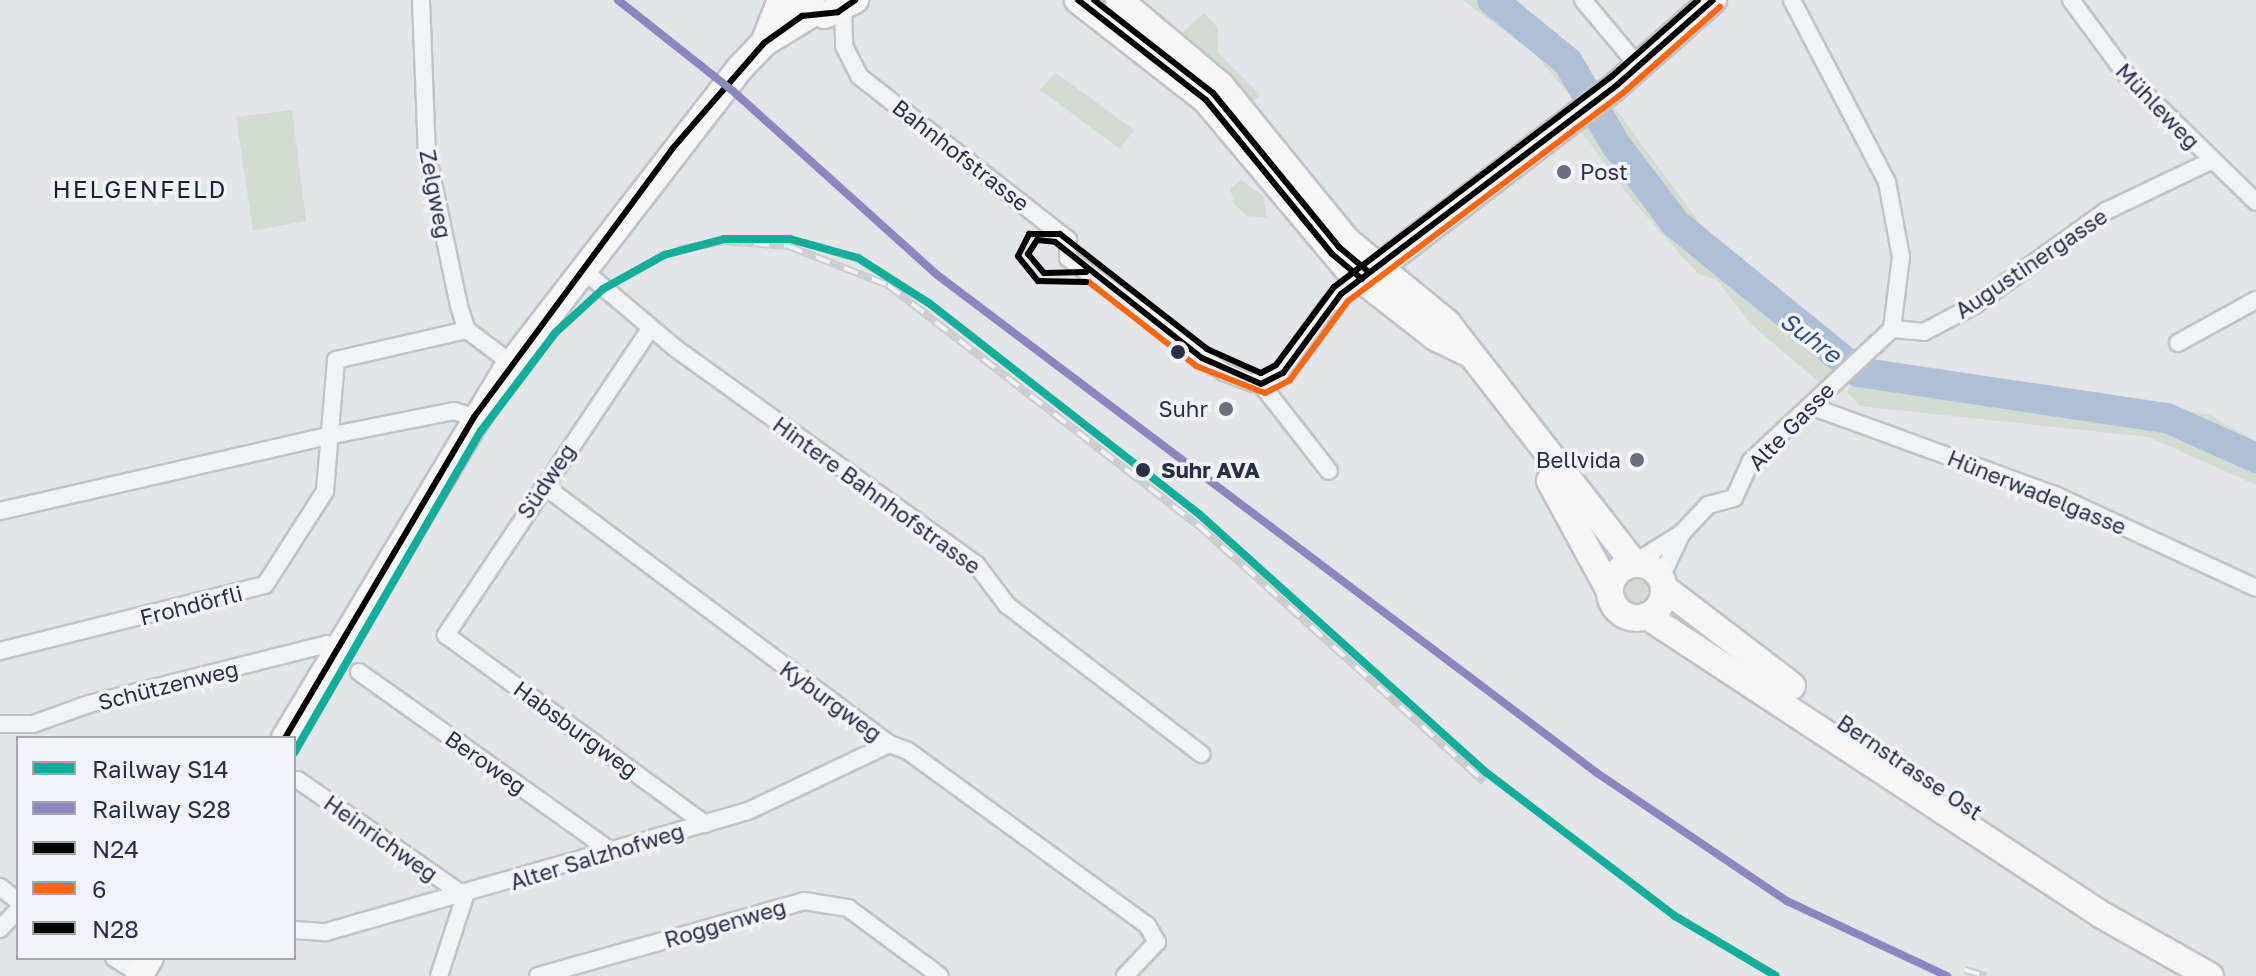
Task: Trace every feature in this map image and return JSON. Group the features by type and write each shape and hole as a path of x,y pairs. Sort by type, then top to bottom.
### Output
{"main road":[{"path":"764,43 781,0"},
{"path":"1078,0 1206,100 1332,254 1429,305 1502,394 1634,563 1662,583 1647,616 1620,613 1502,394"},
{"path":"1119,0 1221,86 1371,273"},
{"path":"1371,273 1639,67 1713,0"},
{"path":"286,736 474,417 672,149 764,43 803,6 849,5"},
{"path":"1609,589 1614,575 1634,563"},
{"name":"Bernstrasse Ost","path":"1662,583 1854,730 2110,899 2158,942"},
{"name":"Bernstrasse Ost","path":"1647,616 2102,915 2158,942 2210,976"}],"street":[{"name":"Zelgweg","path":"421,0 427,154 467,330"},
{"path":"1583,0 1639,67"},
{"path":"1792,0 1887,182 1901,257 1892,329"},
{"name":"Mühleweg","path":"2071,0 2127,76 2256,202"},
{"name":"Bahnhofstrasse","path":"849,5 852,65 1068,240 1068,258 1213,365 1261,384"},
{"name":"Augustinergasse","path":"1892,329 1924,332 1962,312 2106,211 2197,174 2211,161"},
{"name":"Hintere Bahnhofstrasse","path":"584,271 650,329 976,564 1007,605 1201,754"},
{"path":"1329,471 1261,384 1283,373 1328,306 1371,273"},
{"path":"2178,343 2256,300"},
{"name":"Südweg","path":"446,635 543,485 650,329"},
{"name":"Alte Gasse","path":"1662,583 1682,533 1708,505 1734,498 1751,461 1813,407 1829,386 1892,329"},
{"path":"467,330 511,363"},
{"name":"Frohdörfli","path":"0,651 265,585 325,491 333,435 336,360 467,330"},
{"name":"Hünerwadelgasse","path":"1813,407 2055,495 2256,588"},
{"path":"0,511 333,435 454,411 474,417"},
{"name":"Kyburgweg","path":"543,485 889,744 908,751 1147,925 1157,942 1125,976"},
{"path":"1634,563 1682,533"},
{"name":"Habsburgweg","path":"446,635 705,824"},
{"name":"Schützenweg","path":"0,724 33,724 89,704 327,644 338,648"},
{"name":"Beroweg","path":"359,672 614,853"},
{"name":"Alter Salzhofweg","path":"296,930 326,932 614,853 705,824 868,760 889,744"},
{"name":"Heinrichweg","path":"298,780 465,896"},
{"path":"0,887 16,899"},
{"path":"439,976 465,896"},
{"name":"Roggenweg","path":"538,976 804,901 848,908 940,976"},
{"path":"0,929 16,912"},
{"path":"118,960 143,971"}],"shaded area":[{"path":"1463,0 1506,0 1568,51 1587,82 1568,93 1535,54"},
{"path":"1204,13 1217,27 1218,53 1260,95 1252,102 1182,33"},
{"path":"1055,72 1134,130 1120,149 1040,90"},
{"path":"1615,108 1712,240 1851,355 1820,383 1750,323 1717,280 1698,274 1632,200 1580,130"},
{"path":"292,110 306,221 253,231 236,117"},
{"path":"1241,180 1264,196 1267,218 1247,216 1235,205 1230,189"},
{"path":"1883,361 2210,415 2256,441 2256,485 2149,437 1860,406 1847,391"},
{"path":"1636,574 1647,579 1652,590 1647,601 1636,606 1625,601 1620,590 1625,579"}],"waterway":[{"name":"Suhre","path":"1492,0 1568,62 1616,145 1676,224 1858,372 2167,418 2256,458"}],"railway":[{"path":"677,250 724,241 788,246 888,285 1199,526 1484,782"},
{"path":"1965,970 1986,976"}],"rail line":[{"name":"S28","path":"618,0 734,92 936,274 1597,773 1787,901 1947,976"},
{"name":"S14","path":"296,750 481,431 555,333 603,289 664,255 724,239 790,239 858,258 929,303 1199,514 1487,773 1675,916 1776,976"}],"transit line":[{"name":"N24","path":"286,736 474,417 672,149 764,43 802,16 838,12 855,0"},
{"name":"N24","path":"1078,0 1206,100 1332,254 1362,279"},
{"name":"N28","path":"1094,0 1213,93 1339,247 1368,271"},
{"name":"N28","path":"1086,282 1038,281 1018,256 1029,234 1060,234 1207,349 1261,373 1276,365 1334,287 1611,77 1698,0"},
{"name":"N24","path":"1086,272 1044,273 1028,254 1037,240 1055,242 1202,358 1261,384 1283,373 1341,294 1617,85 1713,0"},
{"name":"6","path":"1089,282 1196,366 1265,393 1290,380 1348,301 1623,93 1720,7"}],"place":[{"name":"Post","path":"1564,172"},
{"name":"Suhr","path":"1226,409"},
{"name":"Bellvida","path":"1637,460"},
{"name":"Suhr AVA","path":"1143,470"}],"district":[{"name":"HELGENFELD","path":"140,189"}]}
